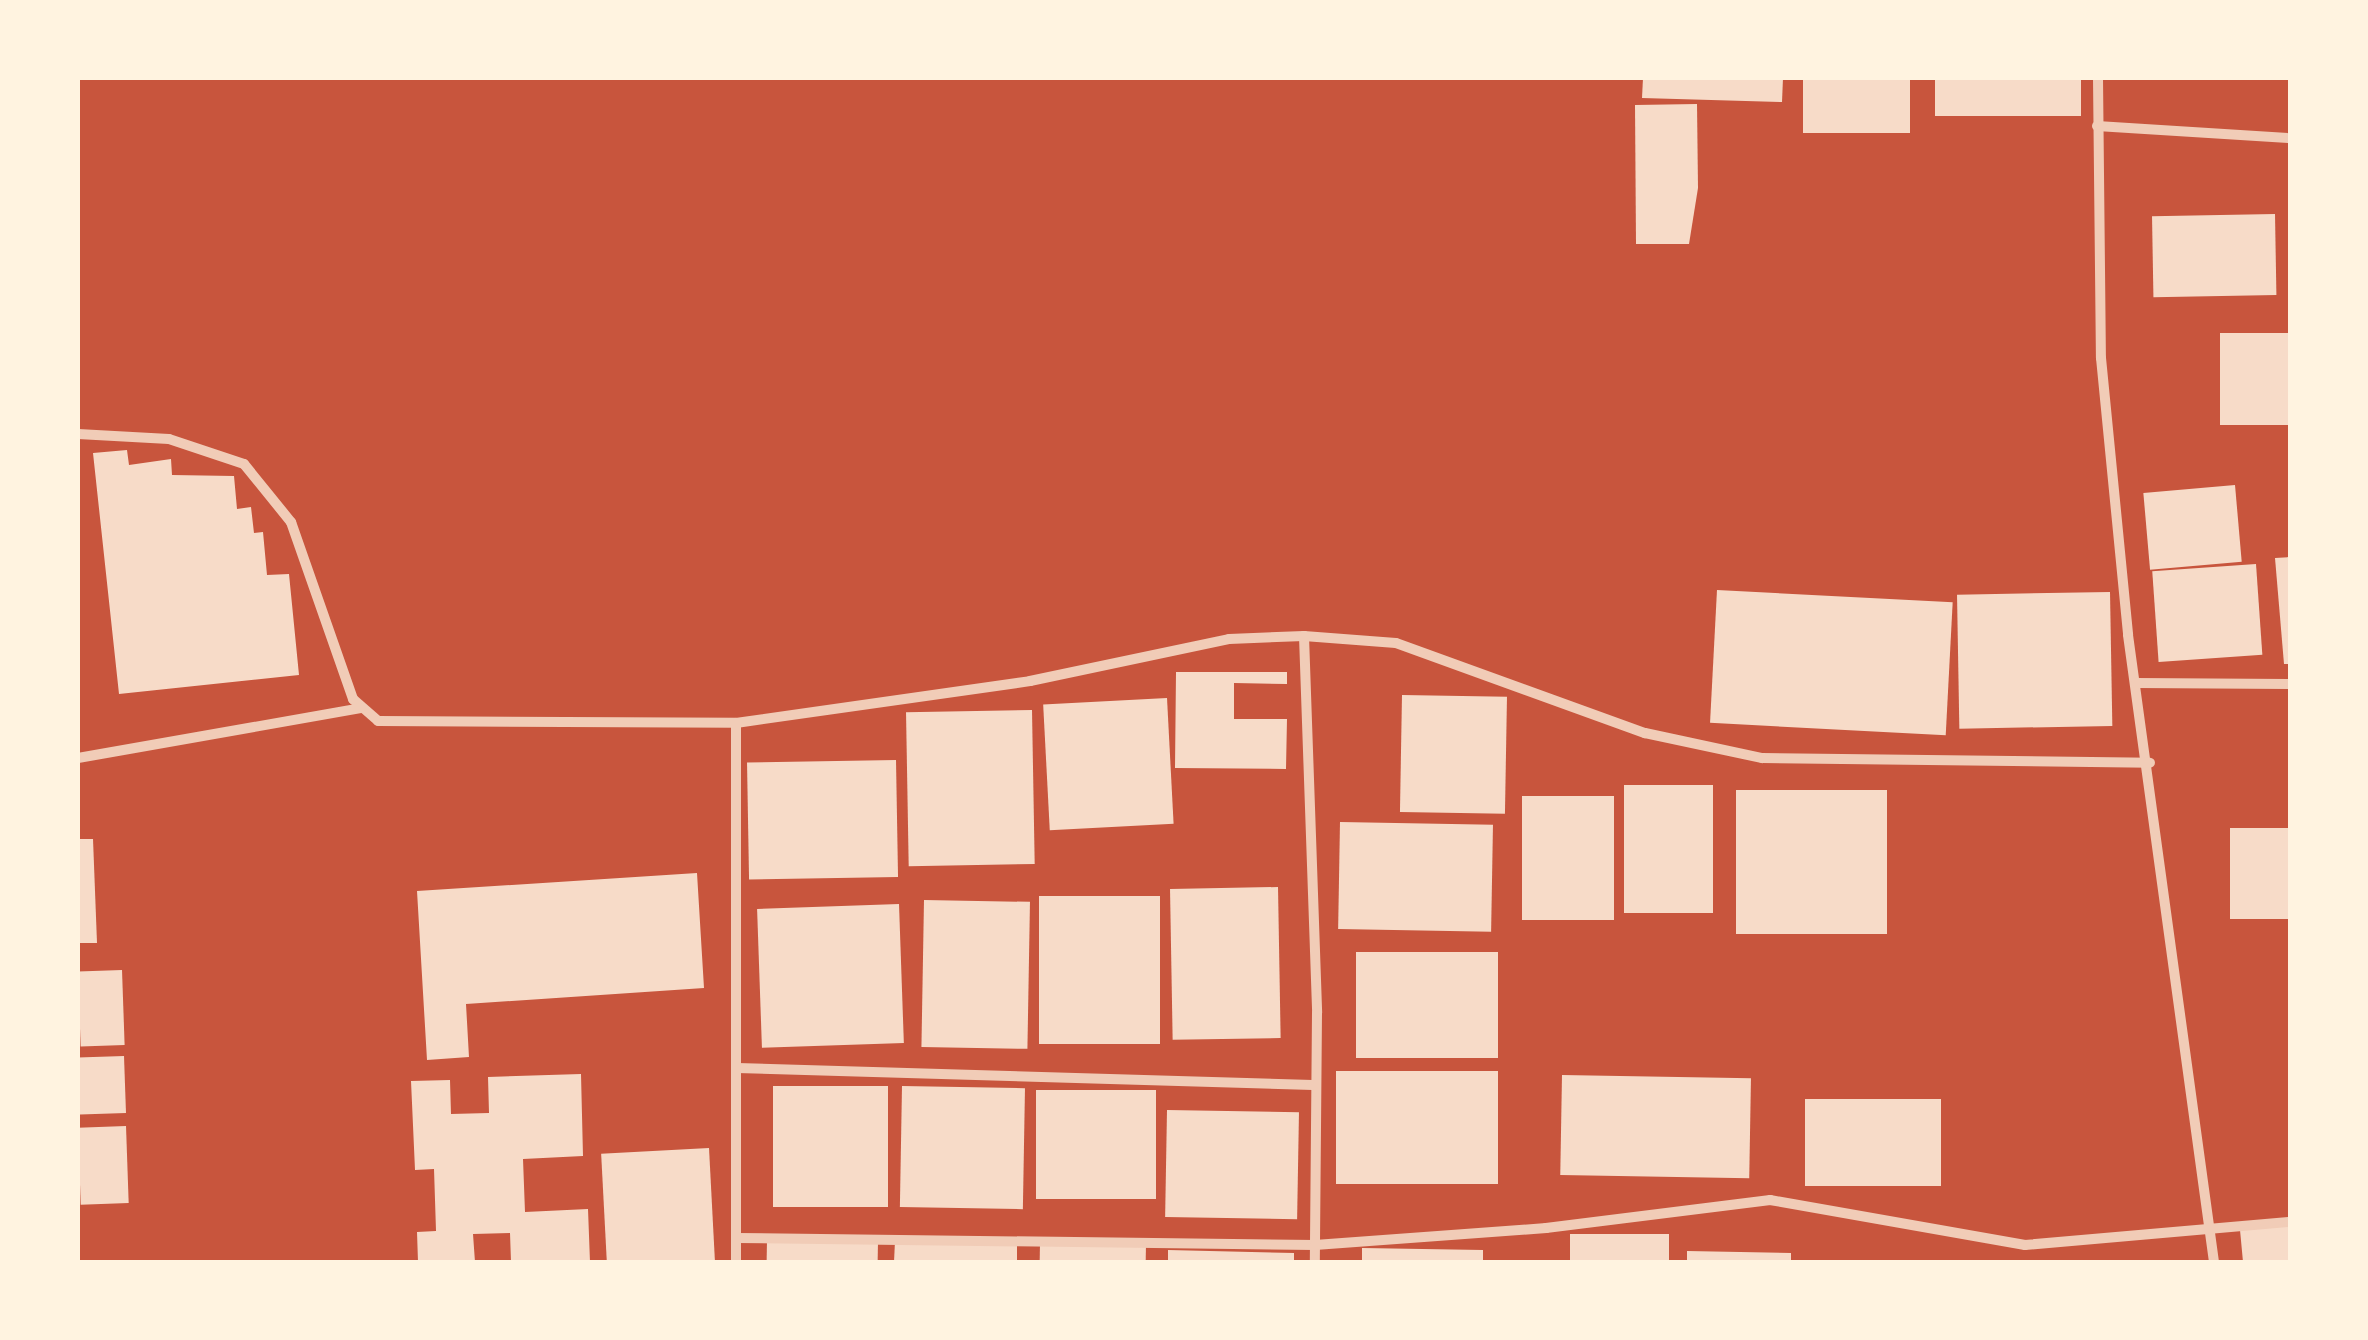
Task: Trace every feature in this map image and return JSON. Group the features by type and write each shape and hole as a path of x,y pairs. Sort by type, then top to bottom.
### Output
{"street":[{"path":"2098,78 2101,358 2136,683 2150,763 2214,1262"},
{"path":"2097,126 2290,138"},
{"path":"78,434 169,440 244,464 291,522 360,708 378,720 736,723 1030,681 1230,639 1304,636 1396,643 1645,732 1762,758 2150,763"},
{"path":"1304,636 1317,1013 1312,1085 1315,1262"},
{"path":"2136,683 2290,684"},
{"path":"78,758 360,708"},
{"path":"736,723 736,1262"},
{"path":"737,1068 1312,1085"},
{"path":"736,1238 1314,1245 1546,1228 1770,1200 2025,1245 2290,1222"}],"building":[{"path":"1643,78 1783,78 1782,102 1642,98"},
{"path":"1803,78 1910,78 1910,133 1803,133"},
{"path":"1935,78 2081,78 2081,116 1935,116"},
{"path":"1697,104 1698,188 1689,244 1636,244 1635,105"},
{"path":"2275,214 2276,295 2153,297 2152,216"},
{"path":"2220,333 2290,333 2290,425 2220,425"},
{"path":"127,450 129,465 171,459 172,475 234,476 237,509 251,507 254,533 263,532 267,575 289,574 299,675 119,694 93,453"},
{"path":"2235,485 2242,562 2150,570 2143,493"},
{"path":"2290,557 2290,664 2284,664 2275,558"},
{"path":"2256,564 2262,655 2159,662 2152,571"},
{"path":"1717,590 1953,602 1946,735 1710,723"},
{"path":"2110,592 2112,726 1959,729 1957,595"},
{"path":"1176,672 1287,672 1287,684 1234,683 1234,719 1287,719 1286,769 1175,768"},
{"path":"1402,695 1507,697 1505,814 1400,812"},
{"path":"1167,698 1174,824 1050,830 1043,704"},
{"path":"1032,710 1035,864 909,866 906,712"},
{"path":"896,760 898,877 749,880 747,763"},
{"path":"1624,785 1713,785 1713,913 1624,913"},
{"path":"1736,790 1887,790 1887,934 1736,934"},
{"path":"1522,796 1614,796 1614,920 1522,920"},
{"path":"1340,822 1493,825 1491,932 1338,929"},
{"path":"2230,828 2290,828 2290,919 2230,919"},
{"path":"78,839 93,839 97,943 78,943"},
{"path":"697,873 704,988 466,1004 469,1057 427,1060 417,891"},
{"path":"1278,887 1281,1038 1173,1040 1170,889"},
{"path":"1039,896 1160,896 1160,1044 1039,1044"},
{"path":"924,900 1030,902 1027,1049 921,1047"},
{"path":"899,904 904,1043 762,1048 757,909"},
{"path":"1356,952 1498,952 1498,1058 1356,1058"},
{"path":"122,970 125,1045 81,1046 78,972"},
{"path":"124,1056 126,1113 80,1115 78,1058"},
{"path":"1336,1071 1498,1071 1498,1184 1336,1184"},
{"path":"581,1074 583,1156 523,1159 525,1212 588,1209 590,1262 511,1262 510,1233 473,1234 475,1262 418,1262 417,1232 436,1231 434,1169 415,1170 411,1081 450,1080 451,1114 489,1113 488,1077"},
{"path":"1562,1075 1751,1078 1749,1178 1560,1175"},
{"path":"773,1086 888,1086 888,1207 773,1207"},
{"path":"902,1086 1025,1088 1023,1209 900,1207"},
{"path":"1036,1090 1156,1090 1156,1199 1036,1199"},
{"path":"1805,1099 1941,1099 1941,1186 1805,1186"},
{"path":"1167,1110 1299,1112 1297,1219 1165,1217"},
{"path":"126,1126 129,1203 81,1205 78,1128"},
{"path":"709,1148 715,1262 607,1262 601,1154"},
{"path":"2290,1226 2290,1262 2243,1262 2240,1230"},
{"path":"1570,1234 1669,1234 1669,1262 1570,1262"},
{"path":"767,1240 878,1242 878,1262 767,1262"},
{"path":"895,1241 1017,1244 1017,1262 894,1262"},
{"path":"1040,1243 1146,1245 1146,1262 1040,1262"},
{"path":"1362,1248 1483,1250 1483,1262 1362,1262"},
{"path":"1168,1250 1294,1253 1294,1262 1168,1262"},
{"path":"1687,1251 1791,1253 1791,1262 1687,1262"}]}
